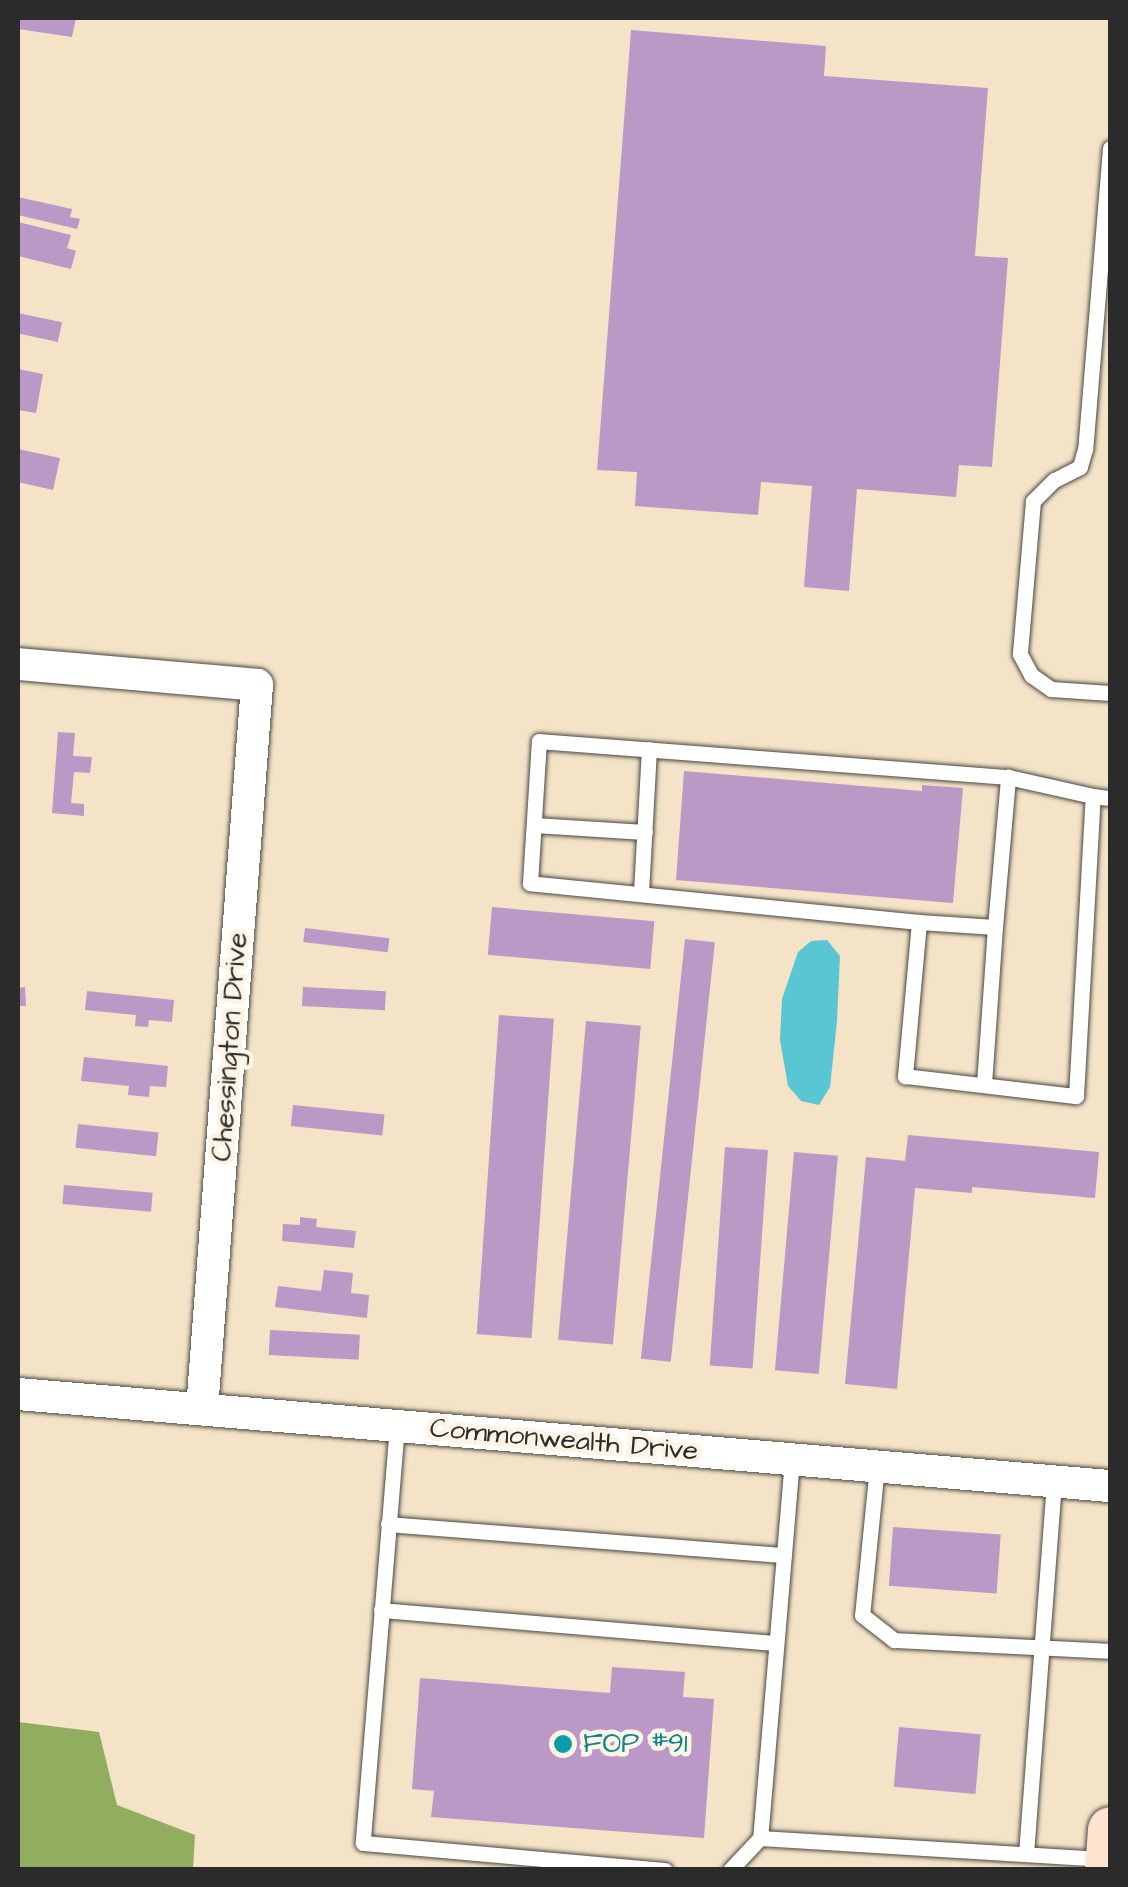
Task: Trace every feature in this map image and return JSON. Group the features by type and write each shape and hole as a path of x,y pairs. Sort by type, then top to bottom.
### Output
{"street":[{"name":"Chessington Drive","path":"18,664 257,684 202,1409"},
{"name":"Commonwealth Drive","path":"18,1394 1110,1486"}],"lane":[{"path":"1110,148 1085,450 1080,467 1054,480 1034,502 1020,654 1031,674 1051,689 1110,693"},
{"path":"995,926 919,922 530,882 540,741 1008,777 1110,798"},
{"path":"641,892 649,749"},
{"path":"984,1084 1008,777"},
{"path":"919,922 905,1076 1076,1096 1093,796"},
{"path":"534,825 644,832"},
{"path":"397,1426 363,1843 665,1870"},
{"path":"730,1870 760,1838 792,1459"},
{"path":"877,1466 862,1615 894,1640 1110,1652"},
{"path":"1026,1854 1054,1481"},
{"path":"388,1524 784,1555"},
{"path":"381,1610 776,1643"},
{"path":"760,1838 1026,1854 1109,1852"}],"green space":[{"path":"18,1722 99,1732 117,1805 195,1835 193,1869 18,1869"}],"water":[{"path":"827,940 840,956 837,1021 830,1087 819,1105 801,1101 788,1086 780,1040 782,999 798,952 811,941"}],"building":[{"path":"18,18 76,18 72,37 18,29"},
{"path":"631,30 826,46 824,76 988,88 975,256 1008,258 992,467 959,465 956,497 857,489 849,591 804,587 812,486 761,482 758,515 635,506 637,472 597,470"},
{"path":"18,197 72,209 70,217 80,219 77,229 18,215"},
{"path":"18,222 71,235 67,248 76,251 71,269 18,256"},
{"path":"18,313 62,322 58,342 18,333"},
{"path":"18,369 43,374 36,413 18,410"},
{"path":"18,449 60,458 53,490 18,482"},
{"path":"58,732 75,733 73,756 92,757 90,773 74,772 71,803 84,804 84,816 52,813"},
{"path":"684,771 922,791 922,785 963,788 953,903 676,880"},
{"path":"492,907 654,921 650,969 488,955"},
{"path":"305,928 389,938 388,952 303,942"},
{"path":"685,939 715,942 671,1362 641,1359"},
{"path":"25,987 26,1006 18,1006 18,988"},
{"path":"303,987 386,991 385,1010 302,1006"},
{"path":"87,991 174,1000 172,1022 149,1020 148,1027 135,1026 136,1015 85,1010"},
{"path":"499,1015 554,1019 532,1338 477,1334"},
{"path":"586,1021 641,1026 613,1345 558,1340"},
{"path":"84,1057 168,1066 166,1087 150,1086 149,1097 128,1095 129,1086 81,1081"},
{"path":"293,1105 384,1115 382,1136 291,1126"},
{"path":"78,1124 159,1132 156,1156 75,1148"},
{"path":"908,1135 1099,1152 1095,1198 972,1187 972,1193 915,1188 897,1389 845,1384 866,1157 905,1161"},
{"path":"725,1147 768,1150 753,1368 710,1365"},
{"path":"794,1152 838,1156 819,1374 775,1370"},
{"path":"64,1185 153,1193 151,1212 62,1204"},
{"path":"300,1217 317,1219 316,1227 356,1231 354,1248 282,1241 283,1224 300,1225"},
{"path":"324,1270 353,1273 351,1293 369,1295 367,1318 275,1307 278,1286 321,1291"},
{"path":"270,1330 360,1335 359,1360 269,1355"},
{"path":"893,1527 1001,1535 997,1593 889,1586"},
{"name":"FOP #91","path":"612,1667 685,1672 683,1697 714,1699 704,1838 431,1817 434,1791 412,1789 420,1678 610,1693"},
{"path":"899,1727 981,1734 975,1794 894,1787"}],"place":[{"name":"FOP #91","path":"563,1744"}]}
